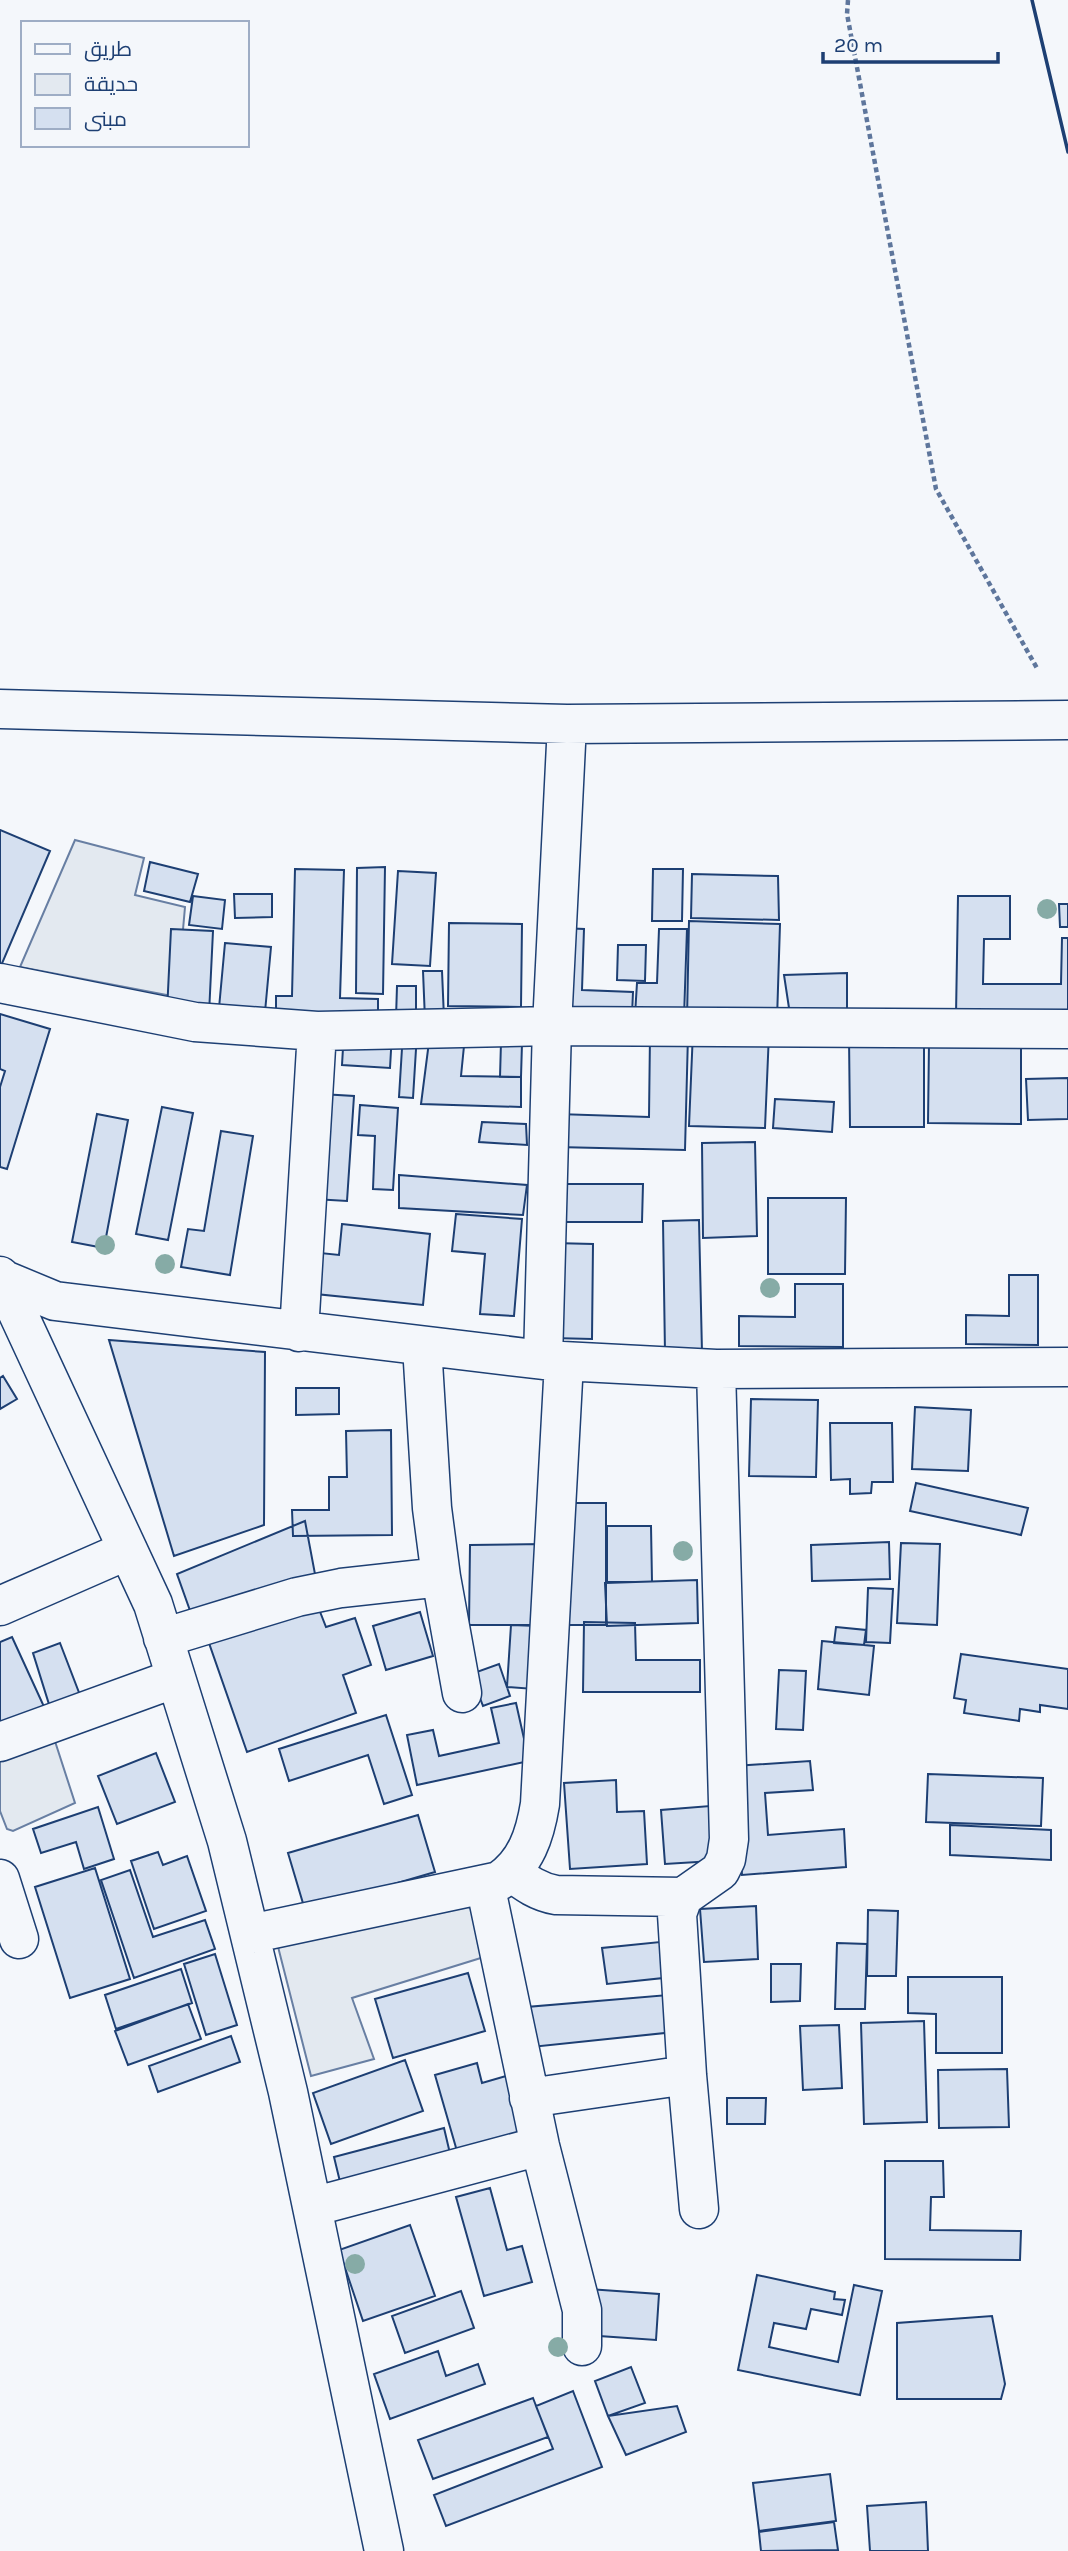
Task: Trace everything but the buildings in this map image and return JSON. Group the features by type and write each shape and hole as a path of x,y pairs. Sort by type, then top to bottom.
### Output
{"street":[{"path":"0,709 567,724 1067,720"},
{"path":"498,1878 527,1851 537,1825 540,1804 553,1361 552,1026 567,724"},
{"path":"0,983 195,1022 317,1031 552,1026 1068,1029"},
{"path":"299,1332 317,1031"},
{"path":"1,1277 55,1301 553,1361 716,1369 1068,1367"},
{"path":"1,1277 153,1604 228,1841 288,2092 384,2551"},
{"path":"422,1346 432,1508 441,1577 462,1693"},
{"path":"699,2209 677,1914 683,1897 720,1871 726,1859 729,1839 716,1369"},
{"path":"0,1606 128,1550"},
{"path":"163,1638 297,1597 341,1588 441,1577"},
{"path":"0,1742 176,1678"},
{"path":"498,1878 529,2098 582,2310 582,2346"},
{"path":"250,1934 498,1878 556,1895 683,1897"},
{"path":"0,1879 19,1940"},
{"path":"529,2098 687,2075"},
{"path":"312,2207 540,2146"}],"path":[{"path":"848,0 847,14 936,488 1067,720"}],"green space":[{"path":"75,840 144,858 135,895 185,907 177,997 20,967"},
{"path":"51,1729 75,1803 13,1831 7,1829 0,1811 0,1747"},
{"path":"472,1883 484,1957 352,1998 374,2059 311,2076 275,1935"}],"wall":[{"path":"1032,0 1068,152"}]}
